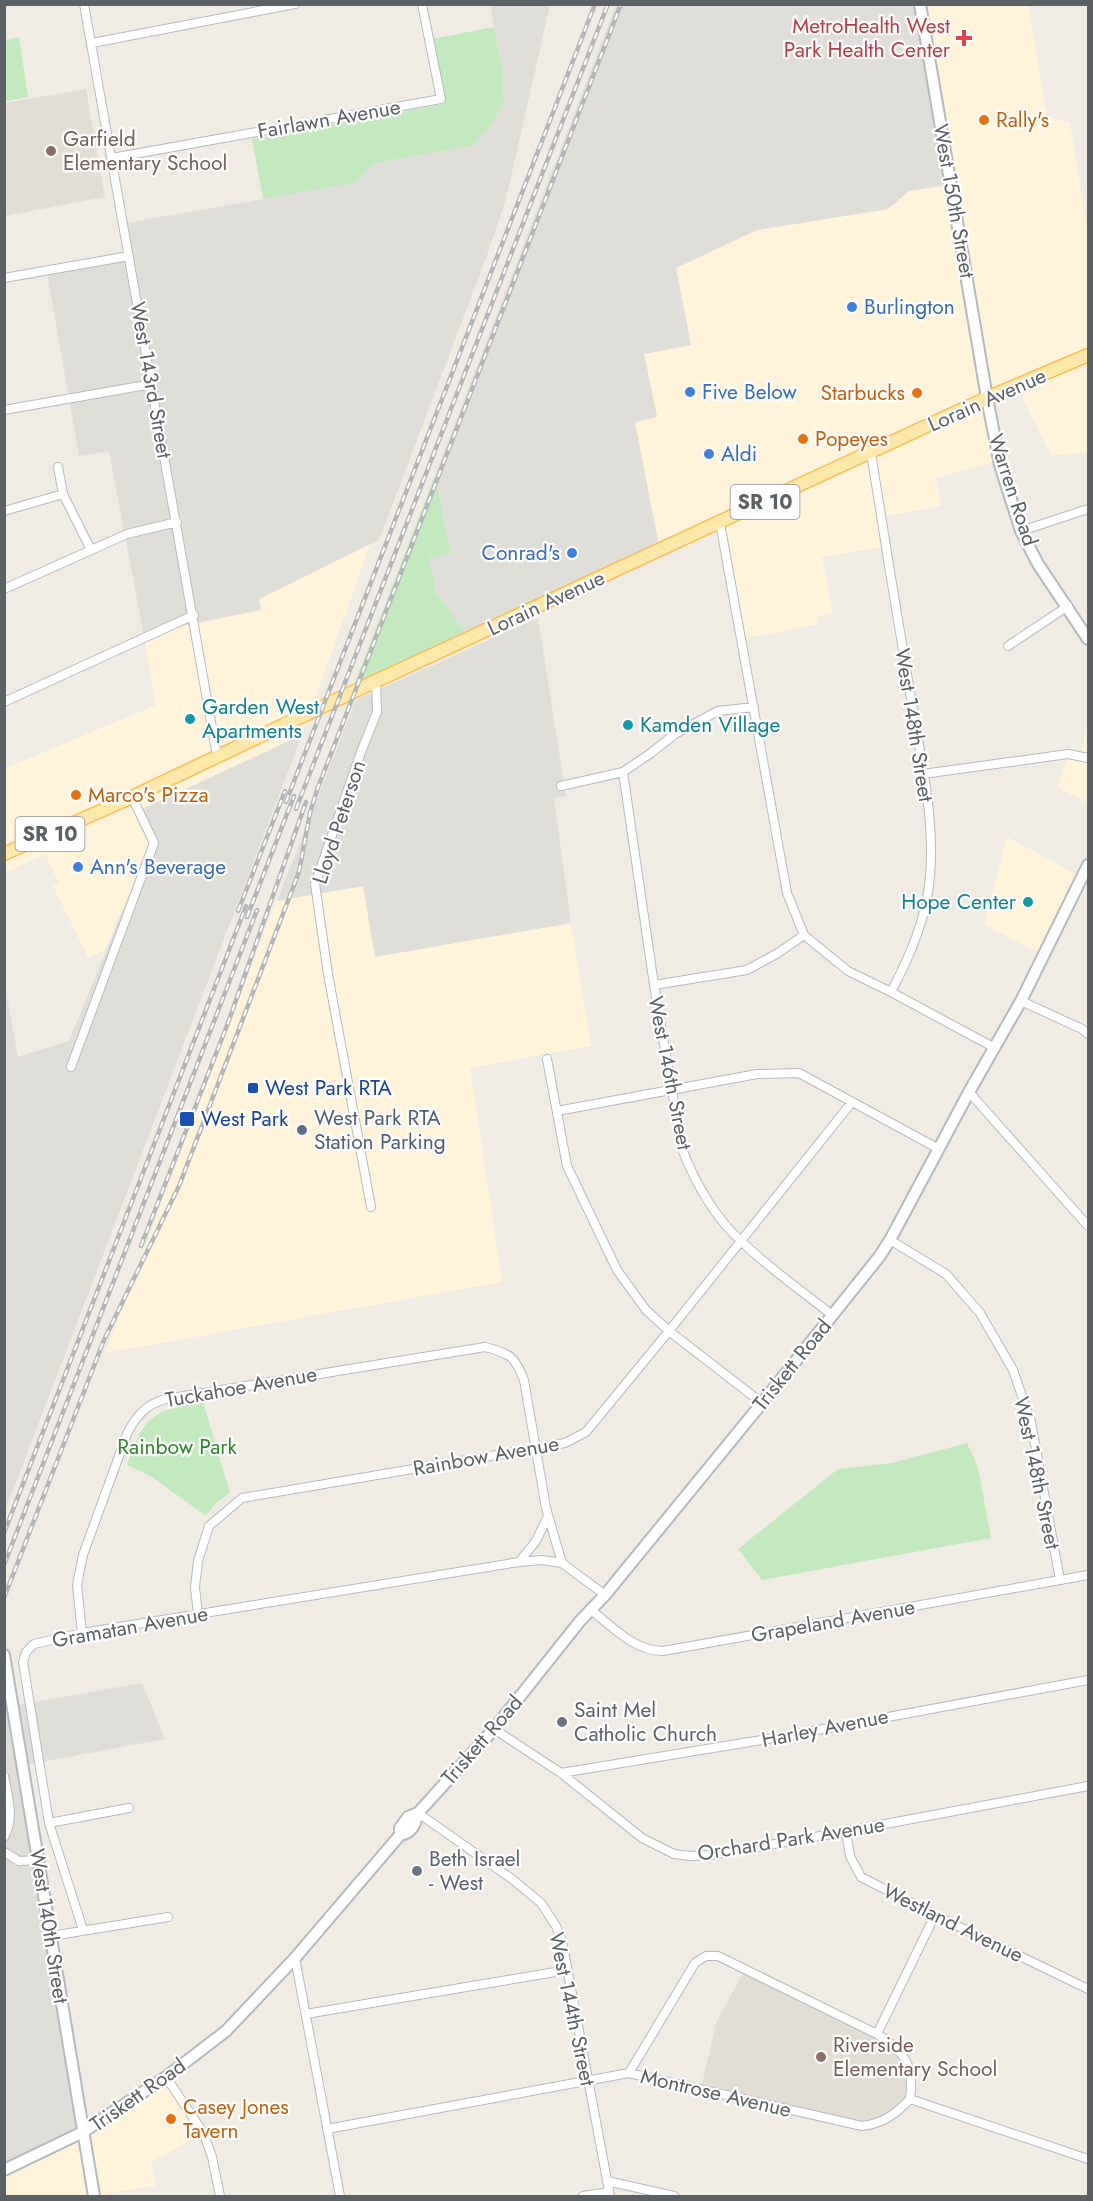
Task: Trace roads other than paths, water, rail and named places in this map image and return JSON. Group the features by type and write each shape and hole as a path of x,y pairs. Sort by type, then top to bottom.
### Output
{"main road":[{"name":"West 150th Street","path":"920,4 987,398"},
{"name":"Lorain Avenue","path":"4,854 132,797 376,681 987,398 1089,355"},
{"name":"Warren Road","path":"987,398 1000,465 1021,531 1038,564 1089,639"},
{"name":"Triskett Road","path":"4,2170 83,2132 166,2076 226,2031 295,1958 400,1835 407,1834 415,1825 418,1814 494,1729 762,1403 890,1240 969,1092 1021,1001 1085,879 1089,865"},
{"name":"West 140th Street","path":"4,1655 94,2196"}],"street":[{"name":"West 143rd Street","path":"84,4 218,756"},
{"path":"92,43 295,4"},
{"name":"Fairlawn Avenue","path":"112,158 441,99 422,4"},
{"path":"4,278 129,256"},
{"path":"4,410 152,384"},
{"name":"West 148th Street","path":"871,453 923,774 931,842 930,877 922,917 911,954 891,992"},
{"path":"58,467 63,494 92,549"},
{"path":"4,511 63,494"},
{"path":"1021,531 1089,509"},
{"path":"4,589 127,534 177,522"},
{"path":"720,523 787,893 804,935 848,971 995,1048"},
{"path":"1008,646 1068,606"},
{"path":"4,702 194,615"},
{"name":"Lloyd Peterson","path":"371,1207 326,965 315,884 353,773 377,712 376,681"},
{"path":"561,786 623,772 675,734 718,711 754,707"},
{"path":"923,774 1068,754 1089,758"},
{"name":"West 146th Street","path":"623,772 654,985 682,1149 691,1171 718,1215 741,1242 832,1315"},
{"path":"71,1067 154,843 132,797"},
{"path":"654,985 747,970 804,935"},
{"path":"1021,1001 1089,1034"},
{"path":"547,1059 567,1166 617,1270 646,1310 669,1331 762,1403"},
{"path":"557,1111 757,1074 799,1073 939,1149"},
{"path":"969,1092 1089,1226"},
{"name":"Rainbow Avenue","path":"198,1615 195,1587 198,1561 209,1526 242,1498 565,1443 586,1431 852,1102"},
{"name":"West 148th Street","path":"890,1240 946,1274 980,1313 1013,1370 1031,1422 1060,1580"},
{"name":"Tuckahoe Avenue","path":"82,1633 77,1585 83,1555 127,1434 133,1422 153,1402 485,1347 507,1353 518,1365 524,1380 536,1448"},
{"path":"536,1448 548,1516 562,1563 604,1595"},
{"path":"519,1562 536,1541 548,1516"},
{"name":"Gramatan Avenue","path":"83,1930 49,1823 23,1662 26,1652 34,1644 82,1633 519,1562 542,1560 562,1563"},
{"name":"Grapeland Avenue","path":"591,1610 635,1645 650,1652 663,1652 1089,1575"},
{"name":"Harley Avenue","path":"561,1773 780,1737 1089,1680"},
{"name":"Orchard Park Avenue","path":"494,1729 561,1773 642,1838 674,1854 690,1856 712,1855 1089,1786"},
{"path":"4,1776 11,1817 4,1837"},
{"path":"49,1823 129,1808"},
{"name":"West 144th Street","path":"418,1814 512,1879 541,1902 556,1926 562,1941 609,2194"},
{"name":"Westland Avenue","path":"846,1831 850,1856 861,1877 1089,1989"},
{"path":"4,1852 19,1861 39,1860"},
{"path":"877,2034 935,1915"},
{"path":"51,1936 168,1917"},
{"path":"629,2073 695,1964 706,1956 718,1956 895,2045 906,2059 911,2075 910,2098 1089,2159"},
{"path":"295,1958 340,2196"},
{"path":"306,2014 567,1970"},
{"name":"Montrose Avenue","path":"327,2129 629,2073 862,2127 895,2114 910,2098"},
{"path":"166,2076 204,2134 212,2157 220,2196"},
{"path":"607,2181 674,2196"},
{"path":"584,2196 609,2194"}],"railway":[{"path":"286,802 595,4"},
{"path":"296,809 608,4"},
{"path":"4,1598 104,1340 179,1186 299,872 310,813 317,790 621,4"},
{"path":"238,911 285,791"},
{"path":"247,917 294,796"},
{"path":"141,1246 228,1023 306,802"},
{"path":"4,1533 246,906"},
{"path":"4,1565 257,910"}],"place":[{"name":"MetroHealth West Park Health Center","path":"964,38"},
{"name":"Rally's","path":"984,120"},
{"name":"Garfield Elementary School","path":"51,151"},
{"name":"Burlington","path":"852,307"},
{"name":"Five Below","path":"690,392"},
{"name":"Starbucks","path":"917,393"},
{"name":"Popeyes","path":"803,439"},
{"name":"Aldi","path":"709,454"},
{"name":"Conrad's","path":"572,553"},
{"name":"Garden West Apartments","path":"190,719"},
{"name":"Kamden Village","path":"628,725"},
{"name":"Marco's Pizza","path":"76,795"},
{"name":"Ann's Beverage","path":"78,867"},
{"name":"Hope Center","path":"1028,902"},
{"name":"West Park RTA","path":"253,1088"},
{"name":"West Park","path":"187,1119"},
{"name":"West Park RTA Station Parking","path":"302,1130"},
{"name":"Saint Mel Catholic Church","path":"562,1722"},
{"name":"Beth Israel - West","path":"417,1871"},
{"name":"Riverside Elementary School","path":"821,2057"},
{"name":"Casey Jones Tavern","path":"171,2119"}],"park label":[{"name":"Rainbow Park","path":"177,1447"}]}
